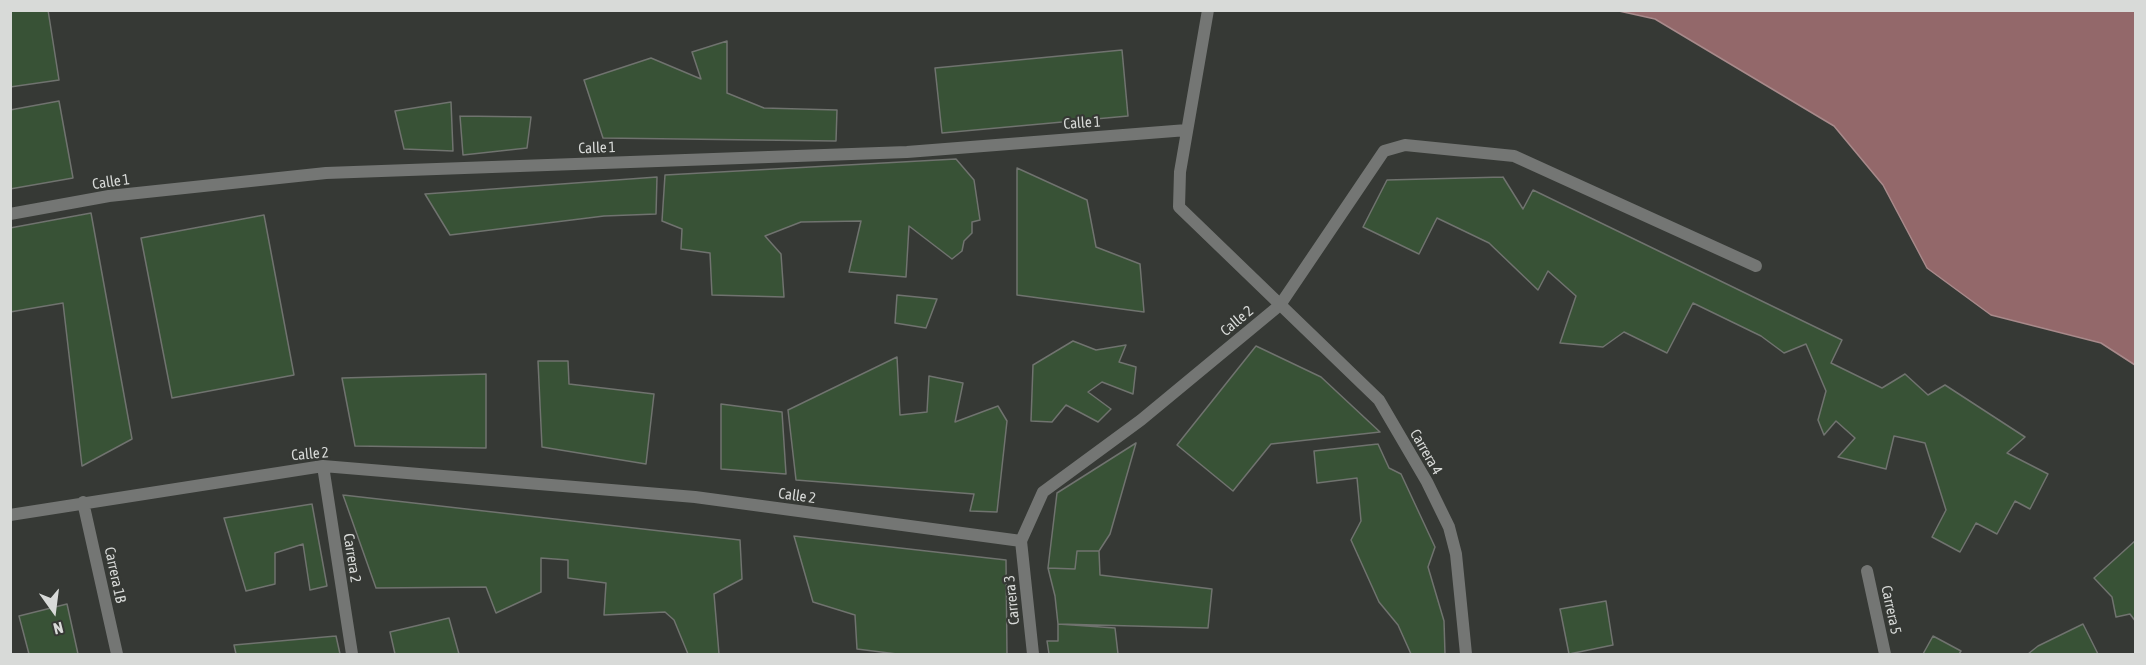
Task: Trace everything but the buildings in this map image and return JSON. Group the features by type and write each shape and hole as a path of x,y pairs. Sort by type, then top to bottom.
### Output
{"street":[{"path":"1187,130 1208,10"},
{"name":"Calle 1","path":"10,214 109,196 326,173 907,152 1187,130"},
{"name":"Carrera 4","path":"1187,130 1179,184 1179,207 1379,400 1427,482 1449,527 1456,554 1466,654"},
{"name":"Calle 2","path":"10,514 323,466 695,497 1021,542 1044,492 1141,420 1280,305 1384,151 1405,145 1514,156 1756,266"},
{"name":"Carrera 2","path":"323,466 352,654"},
{"name":"Carrera 1B","path":"83,502 117,654"},
{"name":"Carrera 3","path":"1021,542 1033,654"},
{"name":"Carrera 5","path":"1868,571 1886,654"}],"shaded area":[{"path":"1619,11 2135,11 2135,365 2101,343 1991,315 1927,268 1883,185 1834,126 1655,19"}]}
